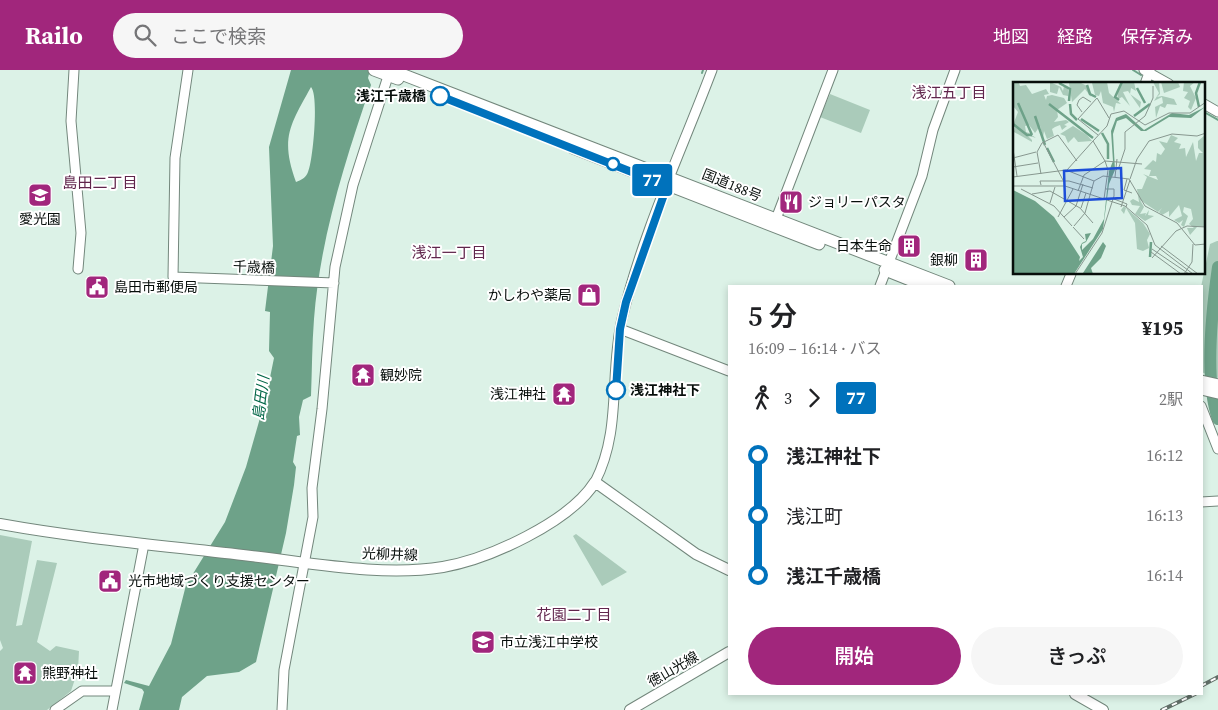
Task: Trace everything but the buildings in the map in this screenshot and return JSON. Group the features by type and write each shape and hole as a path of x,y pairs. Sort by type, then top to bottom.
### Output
{"highway":[{"name":"国道188号","path":"385,72 888,267 943,285"},
{"name":"国道188号","path":"669,182 776,219 888,267 924,285"},
{"path":"1203,387 1218,385"},
{"path":"1203,387 1218,393"}],"main road":[{"name":"光柳井線","path":"0,524 69,536 367,568 418,570 444,567 468,561 560,519 586,496 595,482"},
{"path":"595,482 696,554 728,570"},
{"name":"徳山光線","path":"630,710 728,653"},
{"path":"1077,695 1103,710"}],"street":[{"path":"74,70 70,113 80,233 78,269"},
{"name":"千歳橋","path":"188,70 175,158 173,277 330,283"},
{"path":"595,482 604,465 614,422 620,329 630,284 712,70"},
{"path":"776,219 834,70"},
{"path":"880,285 922,176 933,130 955,70"},
{"path":"1148,71 1166,82"},
{"path":"282,710 284,670 300,561 313,517 312,488 330,283 353,185 385,72"},
{"path":"1206,105 1218,112"},
{"path":"620,329 728,371"},
{"path":"1203,411 1218,450"},
{"path":"1203,502 1218,501"},
{"path":"112,710 149,544"},
{"path":"55,710 82,691 115,691"}],"shaded area":[{"path":"291,70 370,70 368,78 371,85 343,171 322,259 314,319 311,396 303,400 299,417 300,435 297,436 293,462 296,467 286,533 256,662 239,672 207,676 182,697 179,710 139,710 144,692 142,689 124,683 126,680 149,686 171,644 186,585 225,522 246,467 266,397 274,358 269,351 270,312 265,311 273,246 269,147","holes":["311,87 315,115 310,166 306,176 296,182 289,154 290,132 293,122"]},
{"path":"830,94 870,110 861,133 820,117"},
{"path":"1218,241 1218,378 1203,373 1203,285 1201,285 1204,275 1206,275 1206,263 1210,244"},
{"path":"576,534 627,572 602,586 573,536"},
{"path":"0,535 32,541 16,626 22,625 37,560 57,563 37,642 50,651 56,646 79,651 78,670 71,691 47,710 0,710 0,651 3,648 0,640"}],"waterway":[{"path":"1133,70 1141,75"},
{"path":"1206,113 1218,120"},
{"path":"1218,267 1210,344 1211,384 1218,419"}],"railway":[{"path":"1203,685 1218,677"},
{"path":"1162,710 1193,695"}],"bus line":[{"name":"77","path":"440,96 667,186 630,284 620,329 616,390"}],"place":[{"name":"浅江千歳橋","path":"440,96"},
{"name":"愛光園","path":"40,195"},
{"name":"ジョリーパスタ","path":"791,202"},
{"name":"日本生命","path":"909,246"},
{"name":"銀柳","path":"976,260"},
{"name":"島田市郵便局","path":"97,287"},
{"name":"かしわや薬局","path":"589,295"},
{"name":"観妙院","path":"363,375"},
{"name":"浅江神社下","path":"616,390"},
{"name":"浅江神社","path":"564,394"},
{"name":"光市地域づくり支援センター","path":"110,581"},
{"name":"市立浅江中学校","path":"483,642"},
{"name":"熊野神社","path":"25,673"}],"district":[{"name":"浅江五丁目","path":"949,93"},
{"name":"島田二丁目","path":"100,183"},
{"name":"浅江一丁目","path":"449,253"},
{"name":"花園二丁目","path":"574,615"}],"water label":[{"name":"島田川","path":"261,398"}]}
